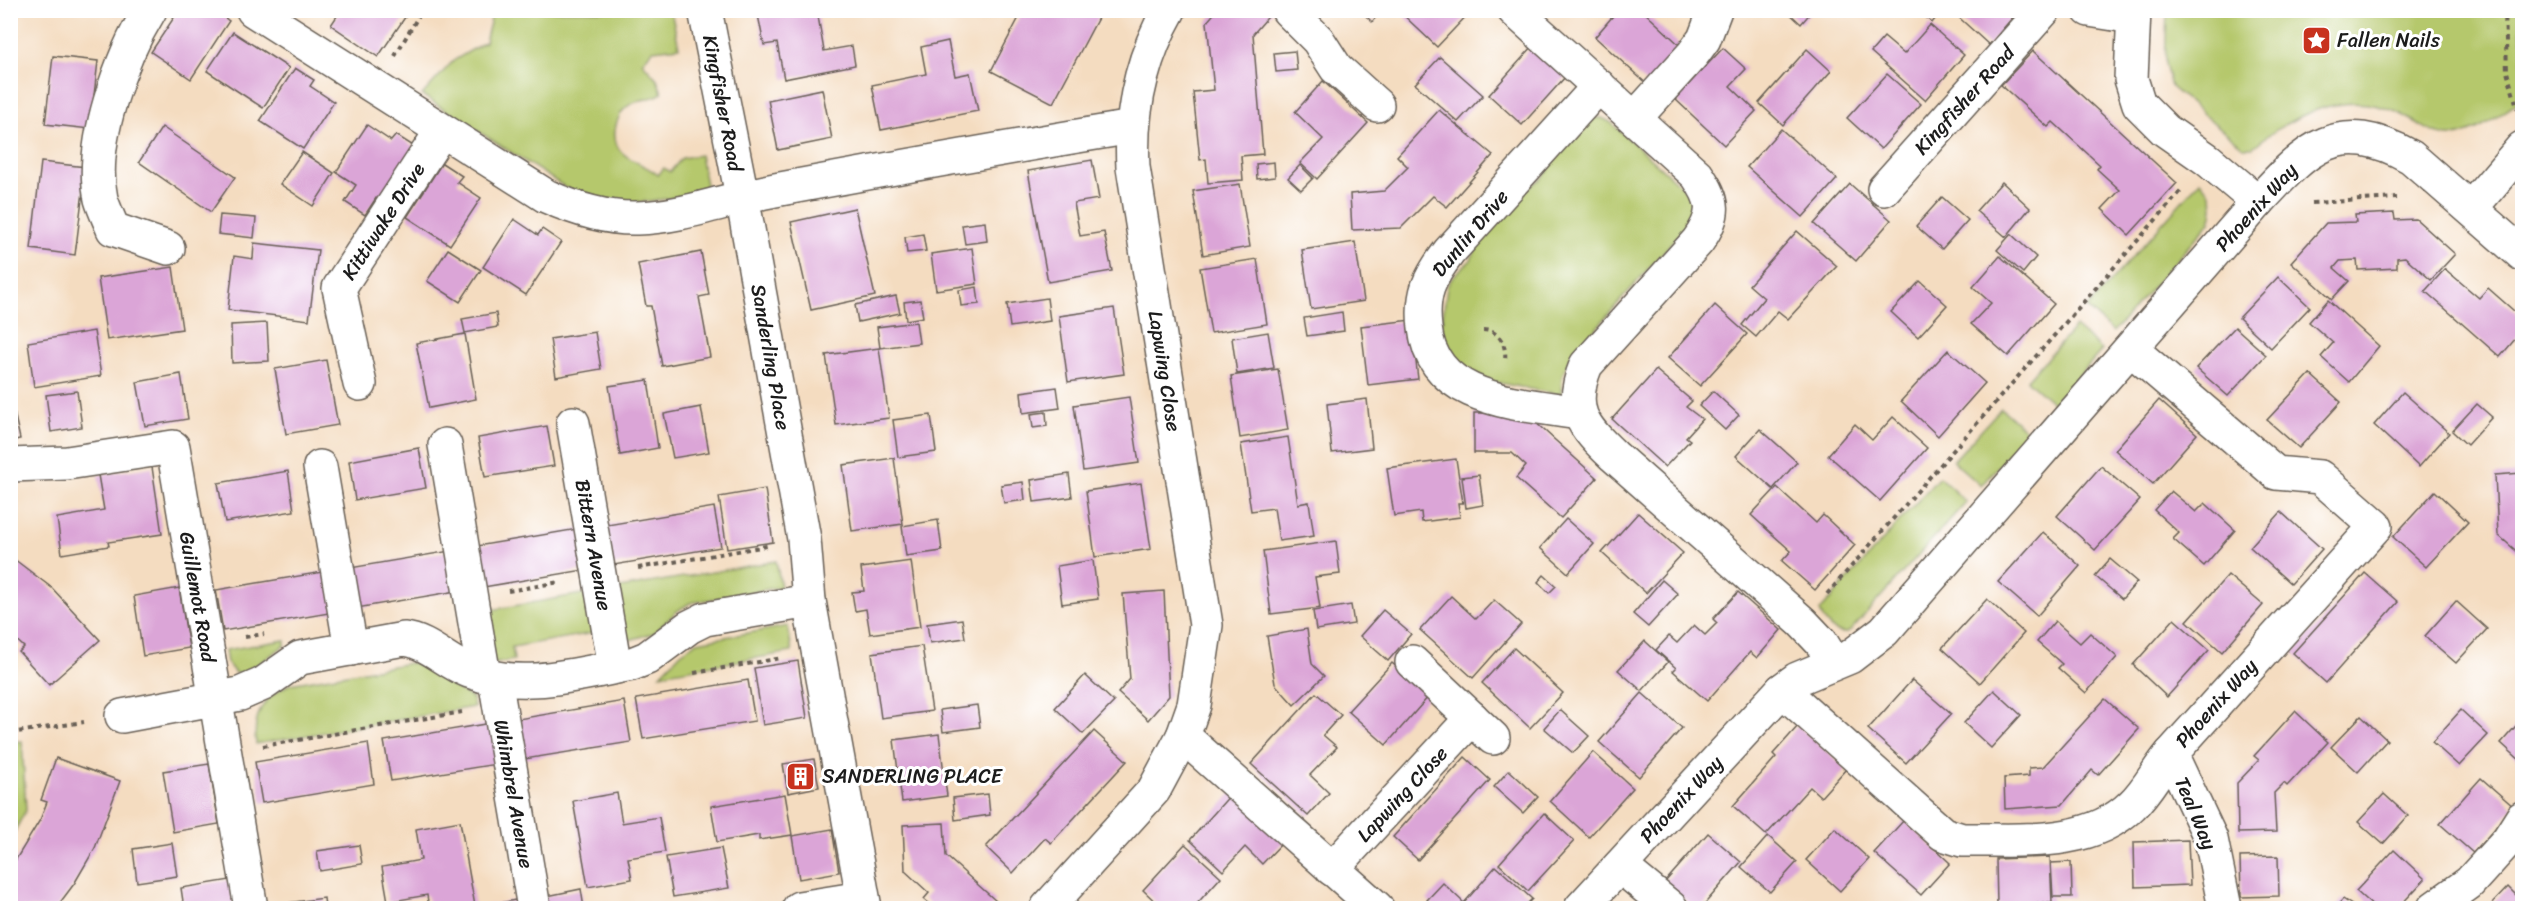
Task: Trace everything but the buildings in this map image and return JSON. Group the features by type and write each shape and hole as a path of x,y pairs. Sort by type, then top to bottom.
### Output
{"street":[{"path":"150,10 130,45 118,77 103,138 99,183 101,200 113,229 168,248"},
{"path":"253,10 441,132 546,196 590,213 612,217 668,215 742,196 1133,127"},
{"name":"Kingfisher Road","path":"705,10 742,196"},
{"name":"Lapwing Close","path":"1047,909 1154,790 1183,736 1200,674 1206,625 1133,167 1133,127 1140,78 1169,10"},
{"path":"1288,10 1318,40 1336,68 1377,105"},
{"path":"1514,10 1696,175 1708,193 1712,206 1711,220 1698,241 1586,365 1577,388 1579,412 1590,433 1802,622 1821,642 1834,663"},
{"path":"1635,118 1693,54 1704,39 1715,10"},
{"name":"Kingfisher Road","path":"1884,189 2044,10"},
{"path":"2089,10 2133,14 2131,79 2139,104 2165,130 2208,160 2258,202"},
{"name":"Dunlin Drive","path":"1579,412 1480,395 1449,378 1434,360 1426,338 1424,297 1431,275 1449,252 1599,86"},
{"name":"Kittiwake Drive","path":"360,384 339,288 441,132"},
{"name":"Phoenix Way","path":"1581,909 1782,690 1797,679 1867,646 1884,631 2132,350 2258,202 2303,156 2332,141 2344,139 2378,142 2395,148 2411,157 2523,254"},
{"path":"2464,202 2523,148"},
{"name":"Sanderling Place","path":"742,196 804,539 809,601 864,903"},
{"name":"Phoenix Way","path":"1782,690 1943,834 1962,840 2064,837 2091,830 2119,816 2130,807 2142,795 2170,754 2376,526 2320,477 2276,473 2132,350"},
{"name":"Bittern Avenue","path":"573,423 615,667"},
{"path":"445,445 489,678"},
{"name":"Guillemot Road","path":"10,465 67,464 173,447 251,909"},
{"path":"320,467 351,649"},
{"path":"122,716 215,700 252,690 300,658 411,640 459,667 489,678 525,682 615,667 647,658 689,627 705,619 809,601"},
{"name":"Lapwing Close","path":"1332,869 1483,728 1412,662"},
{"name":"Whimbrel Avenue","path":"489,678 534,909"},
{"path":"1183,736 1377,909"},
{"name":"Teal Way","path":"2170,754 2211,839 2225,909"},
{"path":"2434,909 2469,884 2508,840 2523,818"},
{"path":"1620,866 1671,909"},
{"path":"799,909 864,903"}],"path":[{"path":"377,91 422,10"},
{"path":"2505,10 2507,72 2519,112"},
{"path":"1802,622 2208,160"},
{"path":"2258,202 2263,205 2464,202"},
{"path":"10,733 122,716"}],"green space":[{"path":"493,11 671,11 679,47 653,50 642,62 657,79 662,93 632,103 625,108 616,123 615,140 618,148 629,158 658,175 664,168 670,172 682,158 700,155 708,194 614,205 568,189 422,95 453,61 485,42"},
{"path":"2167,11 2522,11 2522,100 2481,127 2454,136 2433,132 2399,113 2379,106 2359,103 2340,104 2303,115 2253,147 2243,147 2171,87 2165,64"},
{"path":"1589,118 1602,118 1610,122 1688,192 1695,207 1687,225 1571,357 1562,376 1561,395 1490,381 1472,382 1445,357 1440,337 1447,287 1453,276 1471,260 1478,244 1515,196 1541,179 1551,166 1557,148"},
{"path":"2200,181 2208,190 2212,200 2213,210 2210,222 2113,332 2087,308"},
{"path":"2075,327 2102,350 2054,404 2027,380"},
{"path":"2001,408 2028,432 1981,486 1953,461"},
{"path":"1939,477 1966,502 1851,630 1842,633 1833,629 1824,620 1820,611"},
{"path":"776,561 781,587 690,603 677,611 654,633 622,642 614,589"},
{"path":"587,593 594,633 512,647 514,660 493,664 485,611"},
{"path":"788,626 792,652 661,674 681,653 697,642"},
{"path":"285,640 285,645 244,674 235,673 227,663 225,650"},
{"path":"415,663 472,698 474,707 256,744 256,724 261,708 273,695 290,684"},
{"path":"22,741 26,810 11,838 11,742"}],"place":[{"name":"Fallen Nails","path":"2316,40"},
{"name":"SANDERLING PLACE","path":"801,776"}]}
